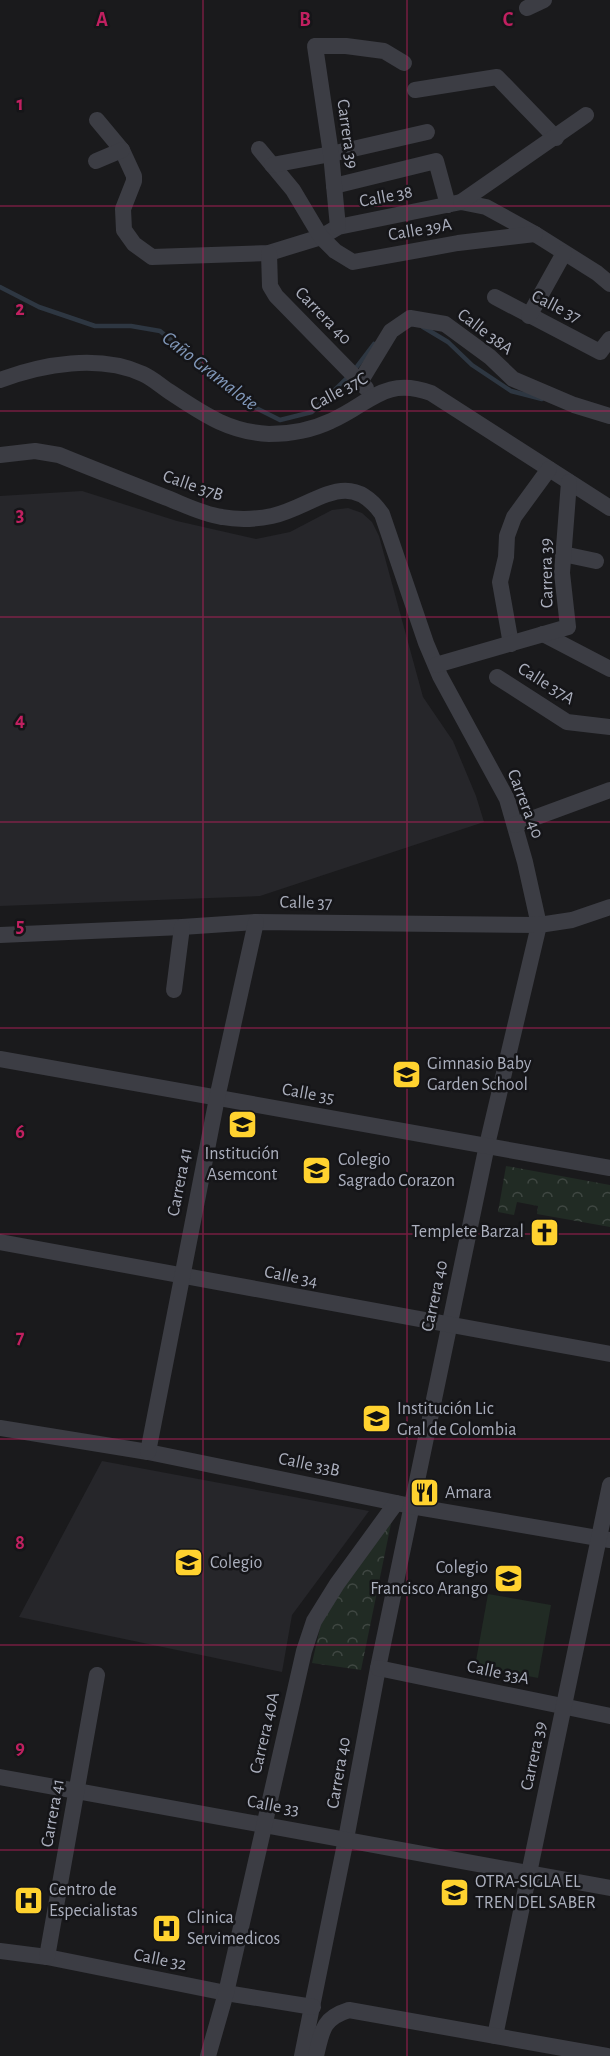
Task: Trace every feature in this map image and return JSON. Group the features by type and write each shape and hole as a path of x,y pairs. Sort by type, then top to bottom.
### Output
{"street":[{"path":"527,8 544,0"},
{"name":"Carrera 39","path":"338,227 331,154 315,46 346,46 384,51 404,63"},
{"path":"415,90 496,77 556,138"},
{"path":"334,186 436,161 454,203 556,138 586,116"},
{"path":"96,161 122,150 97,120"},
{"path":"272,165 427,132"},
{"name":"Calle 39A","path":"259,149 293,190 321,237 335,251 353,262 458,243 535,234"},
{"name":"Calle 38","path":"122,150 134,176 123,209 124,231 134,244 152,257 269,253 321,237 338,227 454,203 486,207 535,234 597,273 610,284"},
{"name":"Carrera 40","path":"269,253 270,286 276,296 373,396"},
{"path":"529,316 564,253"},
{"name":"Calle 37","path":"495,297 529,316 605,346"},
{"name":"Calle 38A","path":"358,380 391,331 410,318 445,324 490,357 513,379 574,405 610,416"},
{"name":"Calle 37C","path":"0,380 30,370 69,363 123,367 144,374 213,420 232,428 268,434 318,427 384,390 403,387 431,393 610,508"},
{"name":"Calle 37B","path":"0,455 35,451 59,455 197,510 222,517 248,519 274,516 337,490 363,493 373,501"},
{"path":"511,644 500,582 506,557 507,536 514,517 549,469"},
{"name":"Carrera 39","path":"543,634 568,627 562,573 569,482"},
{"name":"Carrera 40","path":"302,2056 378,1668 403,1505 449,1326 487,1145 539,925 525,861 507,799 435,665 382,514 373,501"},
{"path":"563,554 596,561"},
{"path":"435,665 543,634 610,669"},
{"name":"Calle 37A","path":"497,677 567,722 610,727"},
{"path":"515,825 610,790"},
{"name":"Calle 37","path":"0,935 256,922 539,925 572,920 610,907"},
{"name":"Carrera 41","path":"148,1452 217,1098 256,922"},
{"path":"174,990 182,927"},
{"name":"Calle 35","path":"0,1059 610,1168"},
{"name":"Calle 34","path":"0,1242 610,1354"},
{"name":"Calle 33B","path":"0,1428 148,1452 403,1505 604,1539"},
{"name":"Carrera 39","path":"495,2036 564,1706 604,1539 610,1485"},
{"name":"Carrera 40A","path":"208,2056 226,1993 304,1651 314,1621 337,1584 403,1505"},
{"name":"Calle 33A","path":"378,1668 610,1716"},
{"name":"Carrera 41","path":"47,1957 97,1676"},
{"name":"Calle 33","path":"0,1777 610,1888"},
{"name":"Calle 32","path":"0,1951 47,1957 226,1993 313,2007"},
{"path":"316,2056 326,2023 335,2014 349,2010 607,2056"}],"shaded area":[{"path":"82,491 177,521 256,539 290,532 332,510 348,508 362,513 372,522 379,536 423,697 453,741 476,796 484,822 260,896 0,906 0,496"},
{"name":"Colegio","path":"102,1461 369,1511 292,1615 282,1672 19,1617"}],"green space":[{"path":"506,1166 610,1185 610,1227 537,1214 538,1206 517,1202 514,1215 498,1212"},
{"path":"393,1514 361,1670 312,1663 323,1615"},
{"path":"488,1594 551,1605 538,1678 475,1666"}],"waterway":[{"name":"Caño Gramalote","path":"0,287 39,307 95,326 131,326 160,331 254,407 280,420 312,412 352,373 374,344"},
{"name":"Caño Gramalote","path":"423,327 448,342 472,365 511,391 542,399"}],"place":[{"name":"Gimnasio Baby Garden School","path":"406,1074"},
{"name":"Institución Asemcont","path":"242,1125"},
{"name":"Colegio Sagrado Corazon","path":"317,1170"},
{"name":"Templete Barzal","path":"545,1232"},
{"name":"Institución Lic Gral de Colombia","path":"376,1419"},
{"name":"Amara","path":"424,1493"},
{"name":"Colegio","path":"189,1563"},
{"name":"Colegio Francisco Arango","path":"509,1578"},
{"name":"OTRA-SIGLA EL TREN DEL SABER","path":"454,1892"},
{"name":"Centro de Especialistas","path":"28,1900"},
{"name":"Clinica Servimedicos","path":"166,1928"}]}
